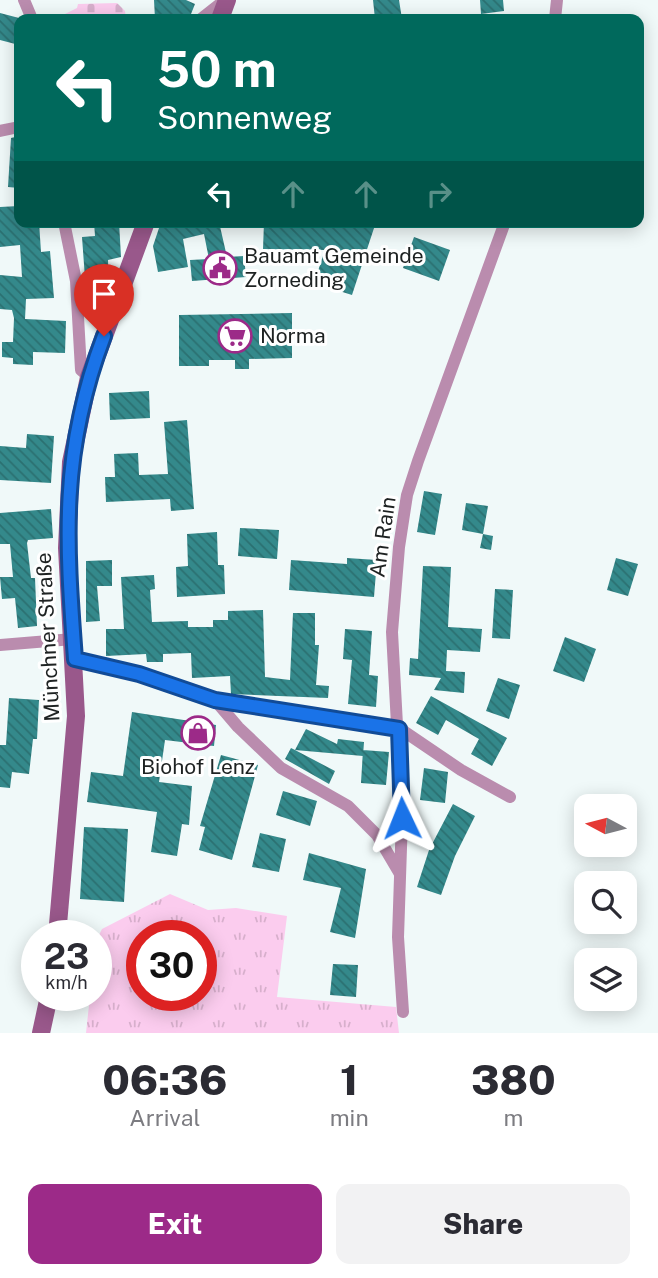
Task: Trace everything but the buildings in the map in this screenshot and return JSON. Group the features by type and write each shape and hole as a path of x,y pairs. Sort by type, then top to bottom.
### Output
{"street":[{"path":"208,14 226,0"},
{"path":"65,228 76,281 81,370 89,377"},
{"name":"Münchner Straße","path":"58,920 76,716 75,659 68,579 67,501 74,442 89,377 144,228"},
{"name":"Am Rain","path":"403,1012 398,937 402,818 392,632 397,563 407,495 503,228"},
{"path":"0,645 73,639"},
{"path":"75,659 139,674 215,700 399,729 461,770 510,797"},
{"path":"215,700 237,727 281,768 348,806 377,835 400,874"},
{"path":"41,1033 46,1011"}],"green space":[{"path":"117,3 125,14 65,14 77,8 78,4"},
{"path":"170,894 208,910 236,908 287,916 277,997 396,1007 399,1033 86,1033 88,1011 112,1011 112,924"}],"place":[{"name":"Bauamt Gemeinde Zorneding","path":"220,268"},
{"name":"Norma","path":"235,336"},
{"name":"Biohof Lenz","path":"198,733"}],"route":[{"path":"104,336 82,401 68,482 68,579 75,659 139,674 215,700 399,729 402,818"}]}
